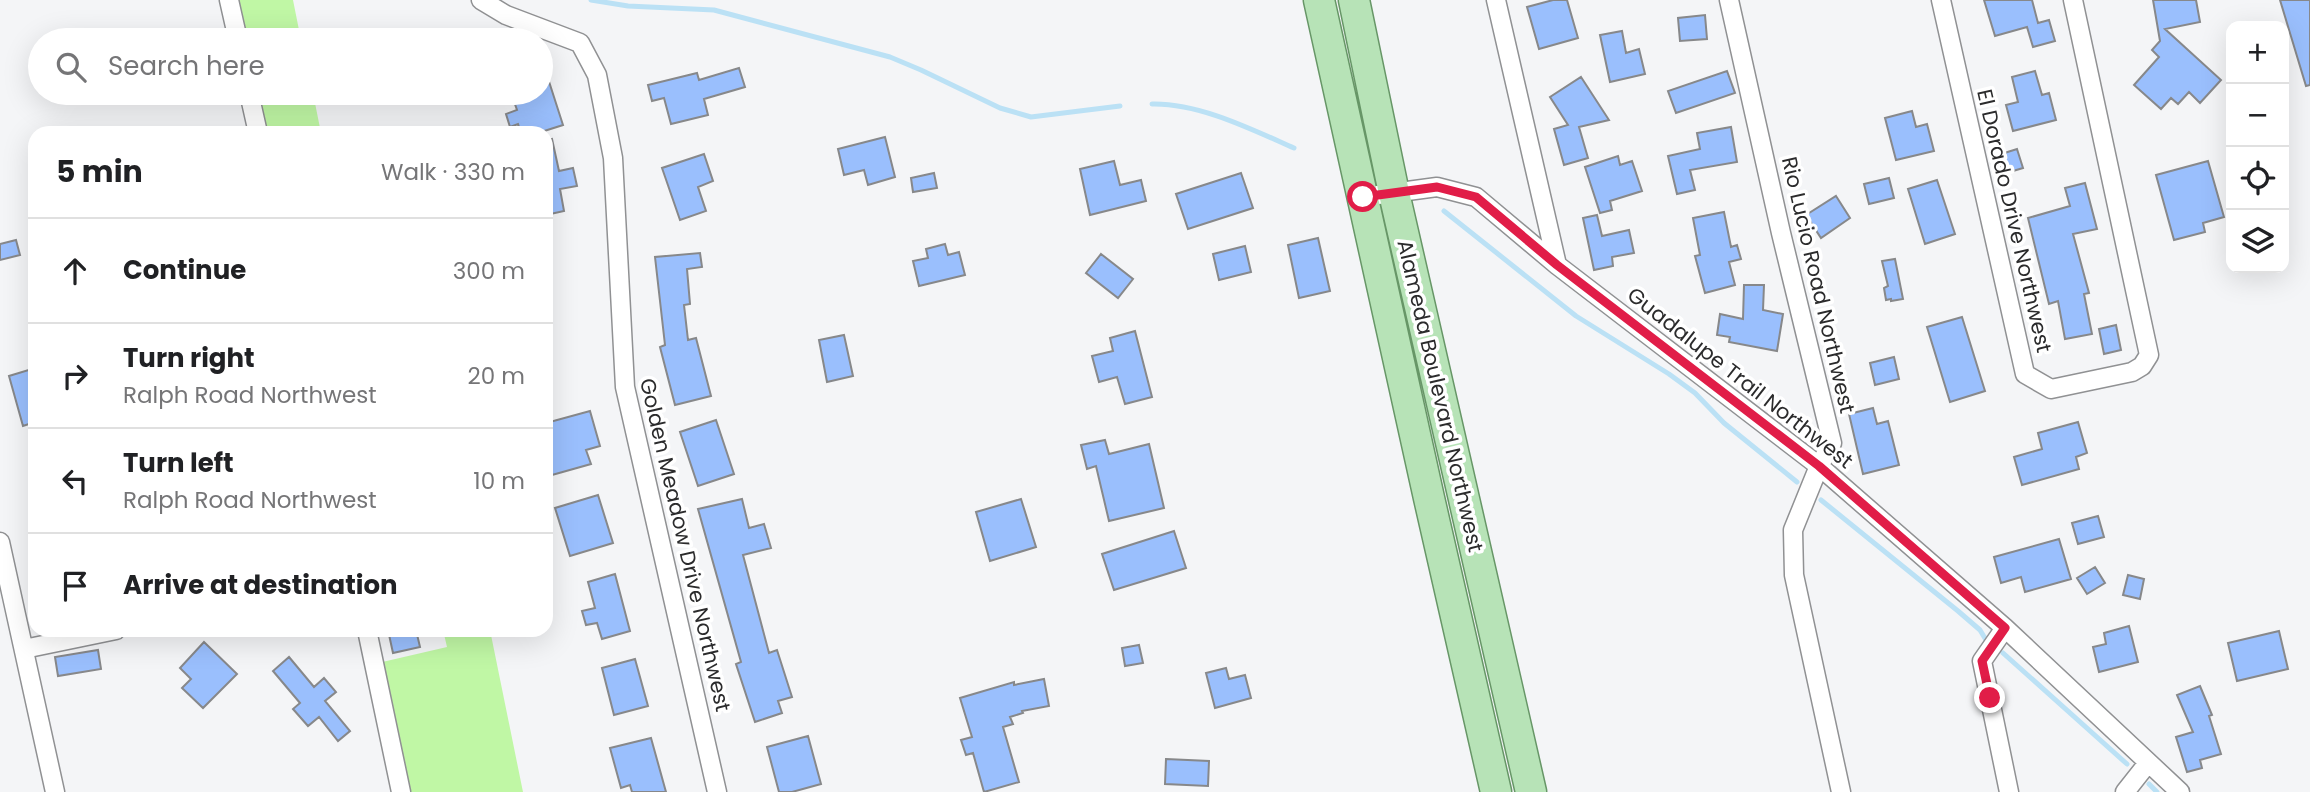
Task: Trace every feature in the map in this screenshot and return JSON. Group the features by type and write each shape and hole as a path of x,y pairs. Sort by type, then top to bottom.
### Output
{"main road":[{"name":"Alameda Boulevard Northwest","path":"1319,0 1496,792"},
{"name":"Alameda Boulevard Northwest","path":"1353,0 1394,193 1531,792"}],"street":[{"path":"229,0 235,28"},
{"name":"Golden Meadow Drive Northwest","path":"481,0 506,15 540,28"},
{"path":"1496,0 1557,265"},
{"name":"Rio Lucio Road Northwest","path":"1729,0 1781,233 1832,443 1819,466 1793,530 1794,575 1841,792"},
{"name":"El Dorado Drive Northwest","path":"1941,0 2025,374 2050,388 2132,372 2142,366 2149,355 2073,0"},
{"name":"Golden Meadow Drive Northwest","path":"553,33 580,43 597,75 613,158 625,387 718,792"},
{"path":"252,105 256,126"},
{"name":"Guadalupe Trail Northwest","path":"1363,197 1437,187 1476,197 1557,265 1819,466 2005,628 2180,792"},
{"path":"0,542 55,792"},
{"path":"2005,628 1982,661 2009,792"},
{"path":"24,649 82,637"},
{"path":"368,637 401,792"},
{"path":"2124,792 2148,763"}],"green space":[{"path":"239,0 293,0 299,28 245,28"},
{"path":"261,105 315,105 320,126 266,126"},
{"path":"445,637 491,637 523,792 407,792 378,663 447,647"}],"building":[{"path":"1553,0 1567,0 1578,38 1539,49 1527,7"},
{"path":"1984,0 2032,0 2038,23 2049,20 2055,41 2033,47 2027,27 1995,36"},
{"path":"2153,0 2196,0 2200,22 2165,29 2221,80 2200,103 2189,92 2178,104 2171,98 2161,109 2134,85 2159,57 2152,50 2160,41"},
{"path":"2280,0 2310,0 2310,85 2306,86 2289,30 2289,21 2286,21"},
{"path":"1705,15 1707,39 1680,41 1678,18"},
{"path":"1622,31 1626,53 1639,49 1645,74 1610,82 1600,35"},
{"path":"739,68 745,87 704,99 708,115 671,124 664,98 652,101 648,85 697,73 699,80"},
{"path":"1727,71 1735,93 1676,113 1668,91"},
{"path":"2035,71 2042,95 2049,93 2056,120 2013,131 2006,105 2018,102 2012,77"},
{"path":"1581,77 1609,120 1579,127 1588,158 1564,165 1554,129 1568,125 1550,97"},
{"path":"553,94 563,125 553,128 553,126 518,124 510,126 506,114 517,110 515,105 553,105"},
{"path":"1912,111 1916,127 1927,124 1934,151 1896,160 1885,118"},
{"path":"1731,127 1737,162 1690,170 1695,190 1677,194 1668,156 1700,149 1697,133"},
{"path":"885,137 895,177 868,185 864,170 844,175 838,149"},
{"path":"553,144 559,171 573,168 577,186 560,189 564,211 553,213"},
{"path":"2017,149 2023,168 2003,174 1998,155"},
{"path":"704,154 713,181 698,187 706,211 680,220 662,168"},
{"path":"1618,156 1620,165 1632,161 1642,191 1610,201 1612,210 1600,213 1585,167"},
{"path":"1114,161 1120,185 1141,180 1146,201 1090,215 1080,169"},
{"path":"2208,161 2224,217 2203,223 2205,232 2174,240 2156,175"},
{"path":"934,173 937,188 913,192 911,178"},
{"path":"1241,173 1253,208 1188,229 1176,194"},
{"path":"1889,178 1894,198 1869,204 1864,184"},
{"path":"1937,180 1955,234 1925,244 1908,189"},
{"path":"2085,183 2097,229 2073,234 2089,293 2084,294 2092,334 2065,339 2058,301 2049,304 2028,218 2070,206 2065,188"},
{"path":"1836,196 1850,218 1821,238 1806,215"},
{"path":"1724,212 1731,247 1737,245 1741,259 1729,262 1735,285 1705,293 1695,256 1700,255 1693,218"},
{"path":"1597,215 1602,236 1629,230 1634,253 1612,257 1613,266 1594,270 1583,218"},
{"path":"1318,238 1330,291 1299,298 1288,245"},
{"path":"16,240 20,255 0,260 0,244"},
{"path":"945,244 948,255 959,252 965,275 919,286 913,261 928,258 926,249"},
{"path":"1245,246 1251,272 1219,280 1213,254"},
{"path":"700,253 702,267 687,269 690,304 684,305 688,340 696,338 711,396 675,405 660,347 665,345 655,257"},
{"path":"1101,254 1133,279 1118,298 1086,273"},
{"path":"1895,259 1903,299 1891,301 1886,300 1884,288 1888,286 1882,261"},
{"path":"1744,285 1764,285 1763,310 1783,314 1777,351 1729,342 1730,337 1717,335 1720,314 1743,319"},
{"path":"1962,317 1985,391 1950,402 1927,327"},
{"path":"2116,325 2121,350 2104,354 2099,329"},
{"path":"1135,331 1152,397 1125,404 1117,377 1099,382 1092,356 1113,351 1110,338"},
{"path":"844,335 853,376 827,382 819,340"},
{"path":"1894,357 1899,379 1875,385 1870,363"},
{"path":"28,370 28,424 23,426 9,376"},
{"path":"1873,408 1877,424 1888,421 1899,465 1863,474 1849,414"},
{"path":"590,411 600,446 586,450 591,464 553,475 553,421"},
{"path":"716,420 734,474 698,486 680,432"},
{"path":"2078,422 2087,453 2076,457 2079,469 2022,485 2014,457 2042,449 2038,433"},
{"path":"1105,440 1109,454 1149,444 1164,508 1109,521 1096,466 1087,469 1081,445"},
{"path":"598,495 613,543 570,556 555,508"},
{"path":"742,499 749,528 764,524 771,548 743,555 769,653 777,650 792,697 778,701 782,713 755,722 736,664 741,662 698,509"},
{"path":"1021,499 1036,547 990,561 976,512"},
{"path":"2098,516 2104,537 2078,544 2072,523"},
{"path":"1174,531 1186,568 1114,590 1102,554"},
{"path":"2059,539 2071,579 2025,592 2021,577 2001,583 1994,557"},
{"path":"2095,567 2105,583 2087,594 2077,578"},
{"path":"615,574 630,631 602,639 597,623 586,625 582,611 595,608 588,582"},
{"path":"2128,575 2144,579 2140,599 2123,595"},
{"path":"2129,626 2138,662 2099,672 2093,647 2106,644 2104,633"},
{"path":"2279,631 2288,669 2237,681 2228,643"},
{"path":"390,637 418,637 420,647 393,653"},
{"path":"204,642 237,674 203,708 182,688 191,679 180,668"},
{"path":"1139,645 1143,663 1125,666 1122,648"},
{"path":"98,650 101,669 58,676 55,657"},
{"path":"289,657 314,687 324,678 336,692 325,701 350,731 338,741 319,717 308,726 293,709 300,703 273,671"},
{"path":"635,659 648,706 614,715 602,668"},
{"path":"1226,668 1229,679 1245,675 1251,698 1215,708 1206,673"},
{"path":"1044,679 1049,706 1022,711 1023,713 1010,717 1013,724 1003,727 1019,782 984,792 973,753 966,755 961,740 972,737 960,698 1014,682 1014,685"},
{"path":"2200,686 2212,715 2209,716 2221,754 2200,760 2202,768 2187,772 2176,737 2193,732 2177,695"},
{"path":"808,736 821,784 792,792 779,792 767,747"},
{"path":"651,738 666,792 632,792 630,785 621,788 610,748"},
{"path":"1166,759 1209,761 1208,786 1165,784"}],"waterway":[{"path":"591,0 628,6 714,10 890,57 1000,108 1031,117 1120,106"},
{"path":"1152,104 1206,112 1294,148"},
{"path":"1444,211 1576,316 1695,393 1724,423 1797,482"},
{"path":"1821,500 1958,611 1980,630 1986,640"},
{"path":"2003,653 2127,764"},
{"path":"2149,784 2157,792"}],"route":[{"path":"1363,197 1437,187 1476,197 1557,265 1819,466 2005,628 1982,661 1990,698"}]}
